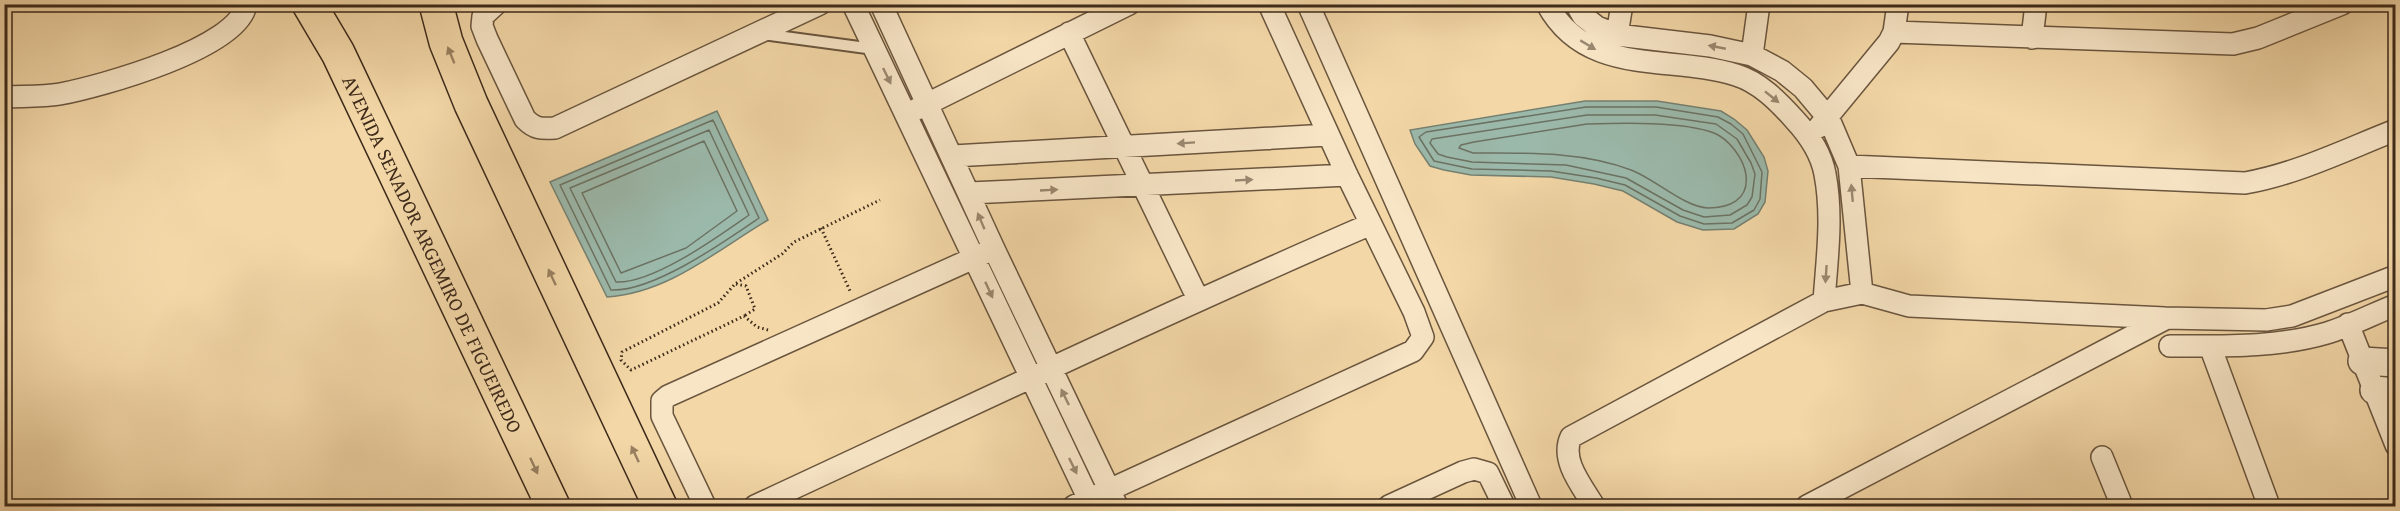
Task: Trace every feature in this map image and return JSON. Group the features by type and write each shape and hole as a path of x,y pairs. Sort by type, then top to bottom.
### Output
{"highway":[{"name":"AVENIDA SENADOR ARGEMIRO DE FIGUEIREDO","path":"309,4 338,53 553,507"},
{"path":"436,4 446,42 471,104 660,507"}],"street":[{"path":"4,97 58,94 111,82 163,65 215,38 239,20 246,4"},
{"path":"496,4 483,16 482,26 525,119 533,127 541,129 555,128 820,4"},
{"path":"853,4 974,258 1085,504 1113,498 1413,351 1421,343 1423,337 1414,312 1328,135 1269,4"},
{"path":"881,4 994,249 1113,498"},
{"path":"906,116 927,103 1129,4"},
{"path":"1308,4 1531,507"},
{"path":"1547,4 1568,32 1596,49 1626,60 1737,75 1774,96 1809,136 1824,171 1830,208 1824,301"},
{"path":"1576,4 1583,16 1597,27 1617,35 1710,46 1752,55 1782,71 1803,88 1829,119 1849,166 1862,293"},
{"path":"1617,35 1622,4"},
{"path":"1752,55 1759,4"},
{"path":"1809,136 1829,119 1872,66 1894,33 1898,4"},
{"path":"2032,38 2036,4"},
{"path":"1894,33 2233,44 2258,38 2342,4"},
{"path":"1069,33 1140,185 1198,299"},
{"path":"1849,166 2245,183 2286,172 2396,130"},
{"path":"953,156 1328,135"},
{"path":"970,194 1347,175"},
{"path":"755,507 1052,370 1198,299 1371,224"},
{"path":"705,507 662,416 662,402 668,396 994,249"},
{"path":"1594,507 1571,467 1568,444 1571,437 1824,301 1862,293 1909,306 2235,321 2292,316 2396,276"},
{"path":"2170,346 2210,346 2293,340 2328,332 2396,305"},
{"path":"1807,507 2165,318"},
{"path":"2348,324 2362,361 2385,391 2396,445"},
{"path":"2210,346 2269,507"},
{"path":"2362,361 2396,363"},
{"path":"2102,456 2122,507"},
{"path":"1389,507 1474,469 1488,473 1504,507"}],"lane":[{"path":"759,34 874,49"}],"path":[{"path":"735,284 746,286 755,309 631,369 621,360 622,352 718,303 735,284 782,254 794,242 880,200"},
{"path":"821,228 851,293"},
{"path":"841,298 862,288"},
{"path":"744,316 757,327 772,331"}],"water":[{"path":"1585,101 1657,101 1721,111 1734,119 1747,130 1764,157 1768,171 1765,202 1758,214 1734,229 1703,230 1677,222 1623,191 1594,184 1551,177 1471,175 1444,170 1430,166 1415,144 1410,130"},
{"path":"717,111 768,220 672,279 630,294 607,297 550,182"}]}
